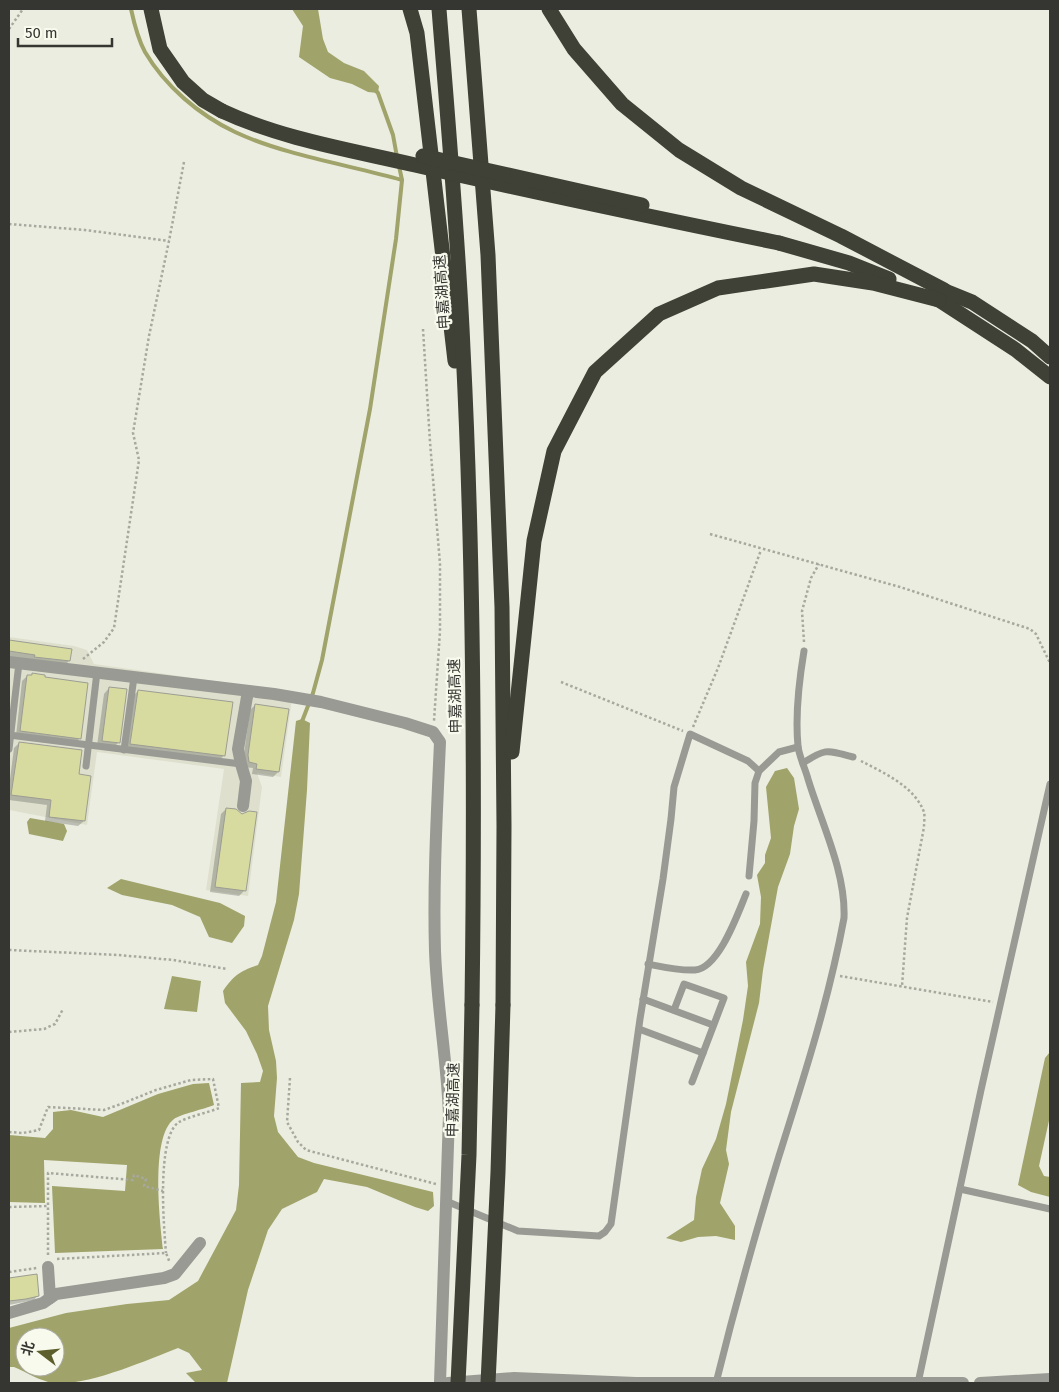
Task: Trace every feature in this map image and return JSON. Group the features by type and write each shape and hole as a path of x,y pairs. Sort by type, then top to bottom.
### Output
{"highway":[{"path":"151,9 160,49 183,82 202,100 305,130 779,239 823,246 941,295"},
{"path":"160,9 164,30 175,58 199,85 225,107"},
{"path":"410,9 417,33 469,483"},
{"name":"申嘉湖高速","path":"439,9 463,347 469,483 474,826 469,1155 458,1383"},
{"path":"469,9 488,255 502,607 503,1005 498,1172 488,1383"},
{"path":"549,9 574,49 622,104 679,150 741,188 841,236 941,295 1050,377"},
{"path":"504,826 534,541 554,451 595,372 659,314 718,288 814,274 972,302 1032,341 1050,357"}],"street":[{"path":"14,662 322,702 433,732 440,742 436,842 435,951 439,1014 447,1072 449,1114 442,1383 514,1378 636,1383 963,1383"},
{"path":"243,806 246,781 240,764 238,749 248,691"},
{"path":"9,1313 44,1303 56,1294 164,1278 175,1274 200,1242"},
{"path":"48,1267 50,1298"},
{"path":"980,1383 1050,1379"}],"lane":[{"path":"716,1383 736,1301 810,1057 832,974 844,918 845,902 840,874 798,747 800,675 804,651"},
{"path":"9,749 14,662"},
{"path":"86,766 97,672"},
{"path":"124,750 134,677"},
{"path":"446,1201 518,1231 599,1236 606,1232 611,1224 648,964 663,880 674,787 690,734 748,761 759,771"},
{"path":"10,735 240,764"},
{"path":"749,876 755,783 759,771 779,752 798,747"},
{"path":"803,763 827,750 853,757"},
{"path":"918,1383 1000,1003 1050,784"},
{"path":"648,964 697,970 707,966 730,934 746,894"},
{"path":"674,1010 684,984 724,998 692,1082"},
{"path":"643,999 713,1025"},
{"path":"639,1029 703,1053"},
{"path":"960,1189 1050,1209"}],"path":[{"path":"9,29 23,9"},
{"path":"82,670 83,658 104,642 114,628 139,460 133,434 149,336 184,162"},
{"path":"9,224 85,230 169,241"},
{"path":"423,329 440,564 440,640 433,732"},
{"path":"710,534 900,588 1030,629 1036,634 1050,663"},
{"path":"561,682 690,734 718,668 761,550"},
{"path":"804,651 802,610 808,586 819,564"},
{"path":"853,757 890,776 912,794 924,812 924,827 907,918 902,986"},
{"path":"9,950 119,955 173,960 227,969"},
{"path":"832,974 1000,1003"},
{"path":"9,1032 44,1029 55,1024 63,1009"},
{"path":"290,1078 287,1122 298,1142 306,1150 447,1187"},
{"path":"9,1132 24,1133 38,1130 48,1107 104,1110 191,1080 213,1079 219,1108 178,1123 169,1137 166,1148 163,1191 166,1253 175,1274"},
{"path":"163,1191 144,1186 146,1179 134,1175 133,1180 122,1180 48,1173 48,1259 166,1253"},
{"path":"9,1207 49,1206"},
{"path":"9,1272 48,1267"}],"shaded area":[{"path":"292,9 318,9 323,39 328,52 344,63 364,71 379,86 378,93 368,92 352,84 330,78 299,57 303,26"},
{"path":"9,637 74,646 87,650 94,664 293,692 281,777 257,773 262,787 248,896 206,890 224,769 97,752 87,825 9,810"},
{"path":"302,719 310,723 299,894 294,920 268,1006 269,1030 276,1061 277,1078 274,1116 278,1132 298,1157 314,1163 433,1192 434,1206 428,1211 367,1187 324,1179 317,1192 282,1209 268,1230 248,1290 227,1383 195,1382 186,1373 202,1370 189,1353 178,1348 134,1365 82,1381 53,1383 36,1377 65,1377 65,1327 15,1327 15,1367 9,1367 9,1328 66,1313 169,1300 198,1281 236,1210 239,1185 241,1083 260,1082 263,1071 246,1031 225,1003 223,991 238,974 258,965 276,902 296,721"},
{"path":"787,768 794,778 799,809 794,826 790,854 778,887 759,1003 731,1112 726,1150 729,1164 720,1203 735,1226 735,1240 716,1236 698,1237 681,1242 666,1238 694,1220 696,1197 702,1169 716,1139 726,1104 743,1020 748,986 746,962 760,924 761,897 757,875 765,863 765,855 771,838 766,787 775,771"},
{"path":"30,818 64,824 67,831 63,841 29,834 27,822"},
{"path":"121,879 220,903 245,916 244,926 232,943 209,937 200,917 172,905 122,895 107,888"},
{"path":"172,976 201,981 197,1012 164,1009"},
{"path":"1050,1052 1050,1116 1039,1166 1044,1176 1050,1177 1050,1197 1031,1192 1018,1185 1045,1058"},
{"path":"209,1083 214,1105 174,1119 167,1129 162,1143 158,1180 163,1249 55,1253 52,1186 125,1191 127,1165 44,1160 45,1203 9,1202 9,1135 45,1138 53,1129 53,1112 71,1110 103,1117 158,1094 193,1084"}],"building":[{"path":"9,640 72,649 70,661 34,657 35,655 9,651"},
{"path":"32,673 45,675 45,677 88,683 81,739 20,731 27,675 32,675"},
{"path":"109,687 127,689 120,743 102,741"},
{"path":"138,690 233,702 225,756 130,744"},
{"path":"255,704 289,709 279,772 256,769 257,764 249,762 248,755"},
{"path":"19,742 82,750 79,774 91,776 85,821 49,817 51,800 11,795"},
{"path":"226,808 236,809 242,814 249,811 257,812 246,891 215,887"},
{"path":"37,1274 39,1296 9,1301 9,1278"}],"waterway":[{"path":"131,9 140,42 153,65 173,88 209,117 235,132 274,147 402,180"},
{"path":"376,91 393,135 397,157"},
{"path":"301,724 313,693 322,660 370,409 396,239 402,180 399,166"}]}
